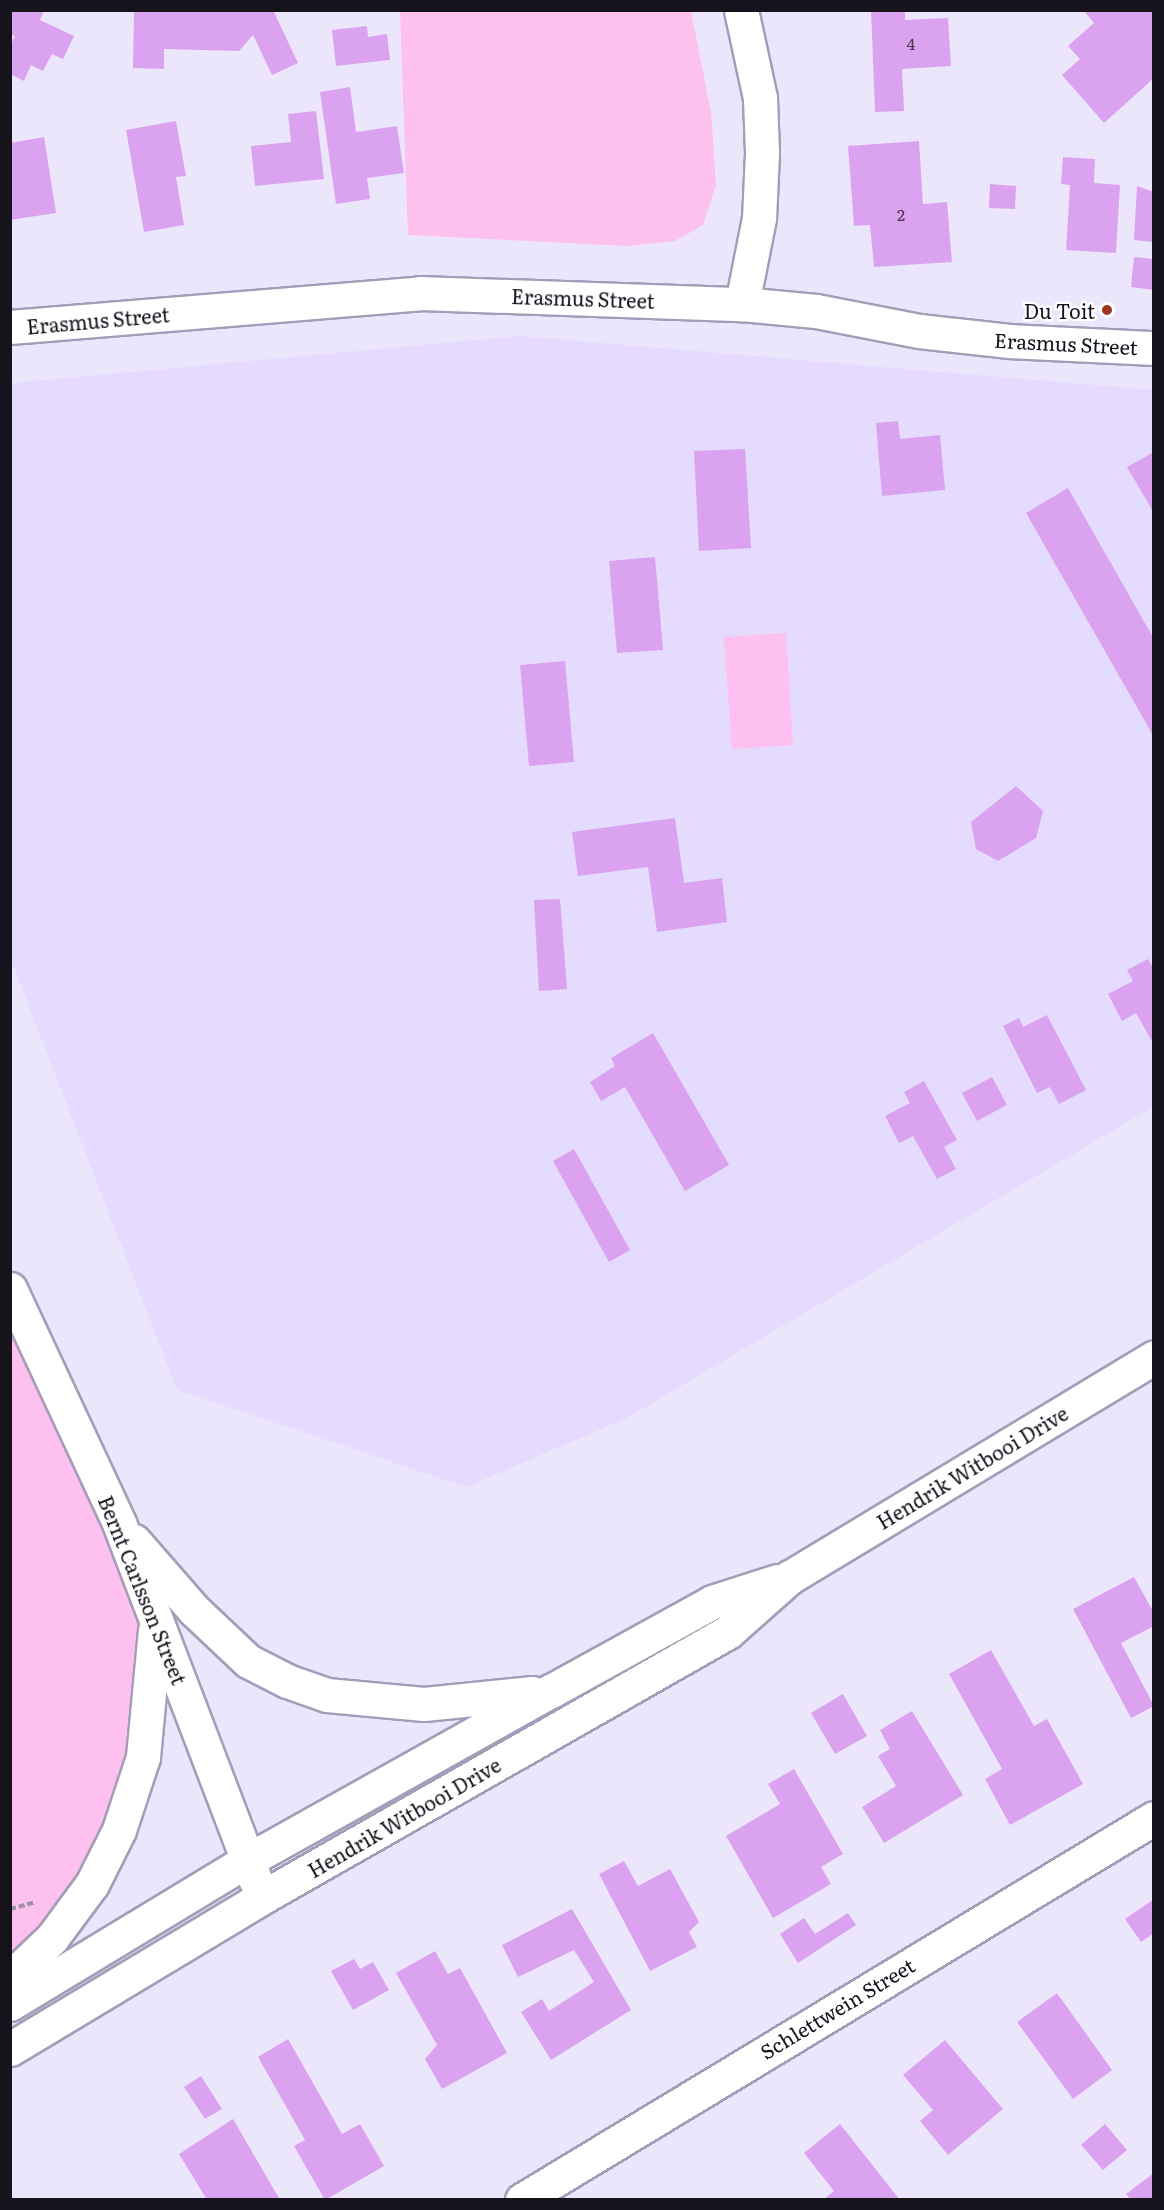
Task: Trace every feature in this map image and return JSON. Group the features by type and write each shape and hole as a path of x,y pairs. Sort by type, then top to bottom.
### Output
{"main road":[{"path":"741,10 760,98 762,153 759,218 742,304"},
{"name":"Erasmus Street","path":"10,327 420,293 742,304 816,311 919,331 1009,341 1154,348"},
{"name":"Bernt Carlsson Street","path":"10,1288 119,1523 261,1898"},
{"name":"Hendrik Witbooi Drive","path":"10,2049 261,1898 728,1632 790,1577 1154,1357"},
{"path":"119,1523 194,1610 240,1653 287,1681 327,1695 424,1704 551,1690"},
{"name":"Hendrik Witbooi Drive","path":"10,2004 248,1860 551,1690 712,1602 790,1577"},
{"path":"10,1978 52,1938 86,1893 119,1830 143,1757 154,1671 155,1619"},
{"name":"Schlettwein Street","path":"522,2199 1154,1818"}],"shaded area":[{"path":"400,11 691,11 711,112 716,185 703,225 675,241 627,246 408,235"},
{"path":"520,336 1153,390 1153,1107 627,1418 466,1487 177,1390 11,960 11,383"},
{"path":"786,633 793,745 732,749 724,637"},
{"path":"10,1289 155,1619 119,1830 10,1978"}],"building":[{"path":"10,10 44,10 40,20 74,36 63,59 52,54 43,71 31,65 24,81 10,74 10,46 15,36 10,34"},
{"path":"134,10 273,10 298,63 272,75 253,35 239,51 164,49 164,69 133,68"},
{"path":"871,10 905,10 905,20 948,18 951,66 902,69 904,111 875,112"},
{"path":"1083,10 1154,10 1154,78 1104,123 1062,75 1080,59 1068,46 1094,23"},
{"path":"367,26 368,37 387,34 390,60 336,66 332,30"},
{"path":"350,87 356,132 397,126 404,173 367,178 370,199 336,204 320,92"},
{"path":"316,111 324,179 255,186 251,146 291,142 288,114"},
{"path":"176,121 186,176 176,177 184,225 144,232 126,130"},
{"path":"44,137 56,213 10,220 10,143"},
{"path":"919,141 923,204 947,202 952,262 874,267 870,225 854,226 848,146"},
{"path":"1063,157 1095,159 1094,183 1120,185 1116,253 1066,250 1070,185 1061,184"},
{"path":"990,184 1016,186 1015,209 989,208"},
{"path":"1137,186 1154,192 1154,242 1134,240"},
{"path":"1134,257 1154,259 1154,290 1131,287"},
{"path":"898,421 900,439 940,435 945,490 882,496 876,423"},
{"path":"745,449 751,548 699,551 694,451"},
{"path":"1154,452 1154,513 1127,467"},
{"path":"1068,488 1154,639 1154,737 1026,513"},
{"path":"655,557 663,650 617,653 609,561"},
{"path":"565,661 574,762 529,766 520,665"},
{"path":"1016,786 1043,811 1036,838 998,861 976,849 971,822"},
{"path":"675,818 684,883 722,878 727,922 657,932 648,867 578,876 572,832"},
{"path":"560,899 567,989 539,991 534,900"},
{"path":"1148,959 1154,970 1154,1045 1136,1013 1122,1021 1108,994 1133,981 1127,970"},
{"path":"1047,1015 1086,1090 1059,1104 1050,1087 1037,1093 1003,1026 1019,1018 1023,1027"},
{"path":"653,1033 729,1165 685,1191 625,1087 601,1101 590,1082 615,1066 611,1058"},
{"path":"992,1077 1007,1105 977,1121 962,1093"},
{"path":"924,1081 957,1140 944,1147 956,1169 937,1179 913,1136 899,1143 885,1116 910,1103 904,1092"},
{"path":"574,1149 630,1250 609,1262 553,1161"},
{"path":"1134,1577 1154,1613 1154,1626 1121,1643 1154,1706 1131,1718 1073,1609"},
{"path":"991,1650 1034,1726 1047,1719 1083,1784 1010,1825 985,1779 1002,1769 949,1674"},
{"path":"843,1694 867,1736 835,1754 811,1713"},
{"path":"912,1711 963,1795 884,1843 862,1807 896,1786 878,1756 890,1749 880,1730"},
{"path":"794,1769 843,1854 821,1867 831,1884 773,1918 726,1836 780,1804 768,1784"},
{"path":"624,1861 638,1886 670,1869 699,1922 689,1932 697,1947 650,1971 599,1874"},
{"path":"1154,1899 1154,1933 1141,1942 1125,1919"},
{"path":"572,1909 631,2010 551,2060 521,2012 542,1999 549,2011 594,1982 574,1950 518,1977 502,1945"},
{"path":"848,1913 856,1925 798,1963 780,1934 804,1918 815,1934"},
{"path":"435,1951 448,1974 460,1968 507,2053 442,2089 425,2059 437,2045 396,1973"},
{"path":"354,1959 360,1969 373,1962 389,1990 353,2010 331,1971"},
{"path":"1057,1993 1112,2070 1073,2099 1017,2022"},
{"path":"288,2039 342,2134 360,2124 384,2166 325,2200 294,2146 305,2140 258,2057"},
{"path":"945,2040 1003,2109 948,2155 920,2121 933,2110 903,2075"},
{"path":"201,2076 222,2109 205,2119 184,2087"},
{"path":"233,2119 280,2200 207,2200 179,2154"},
{"path":"840,2124 900,2200 823,2200 834,2191 804,2153"},
{"path":"1105,2124 1127,2150 1103,2170 1081,2145"},
{"path":"1154,2173 1154,2200 1131,2200 1126,2194"}],"place":[{"name":"Du Toit","path":"1107,310"}]}
